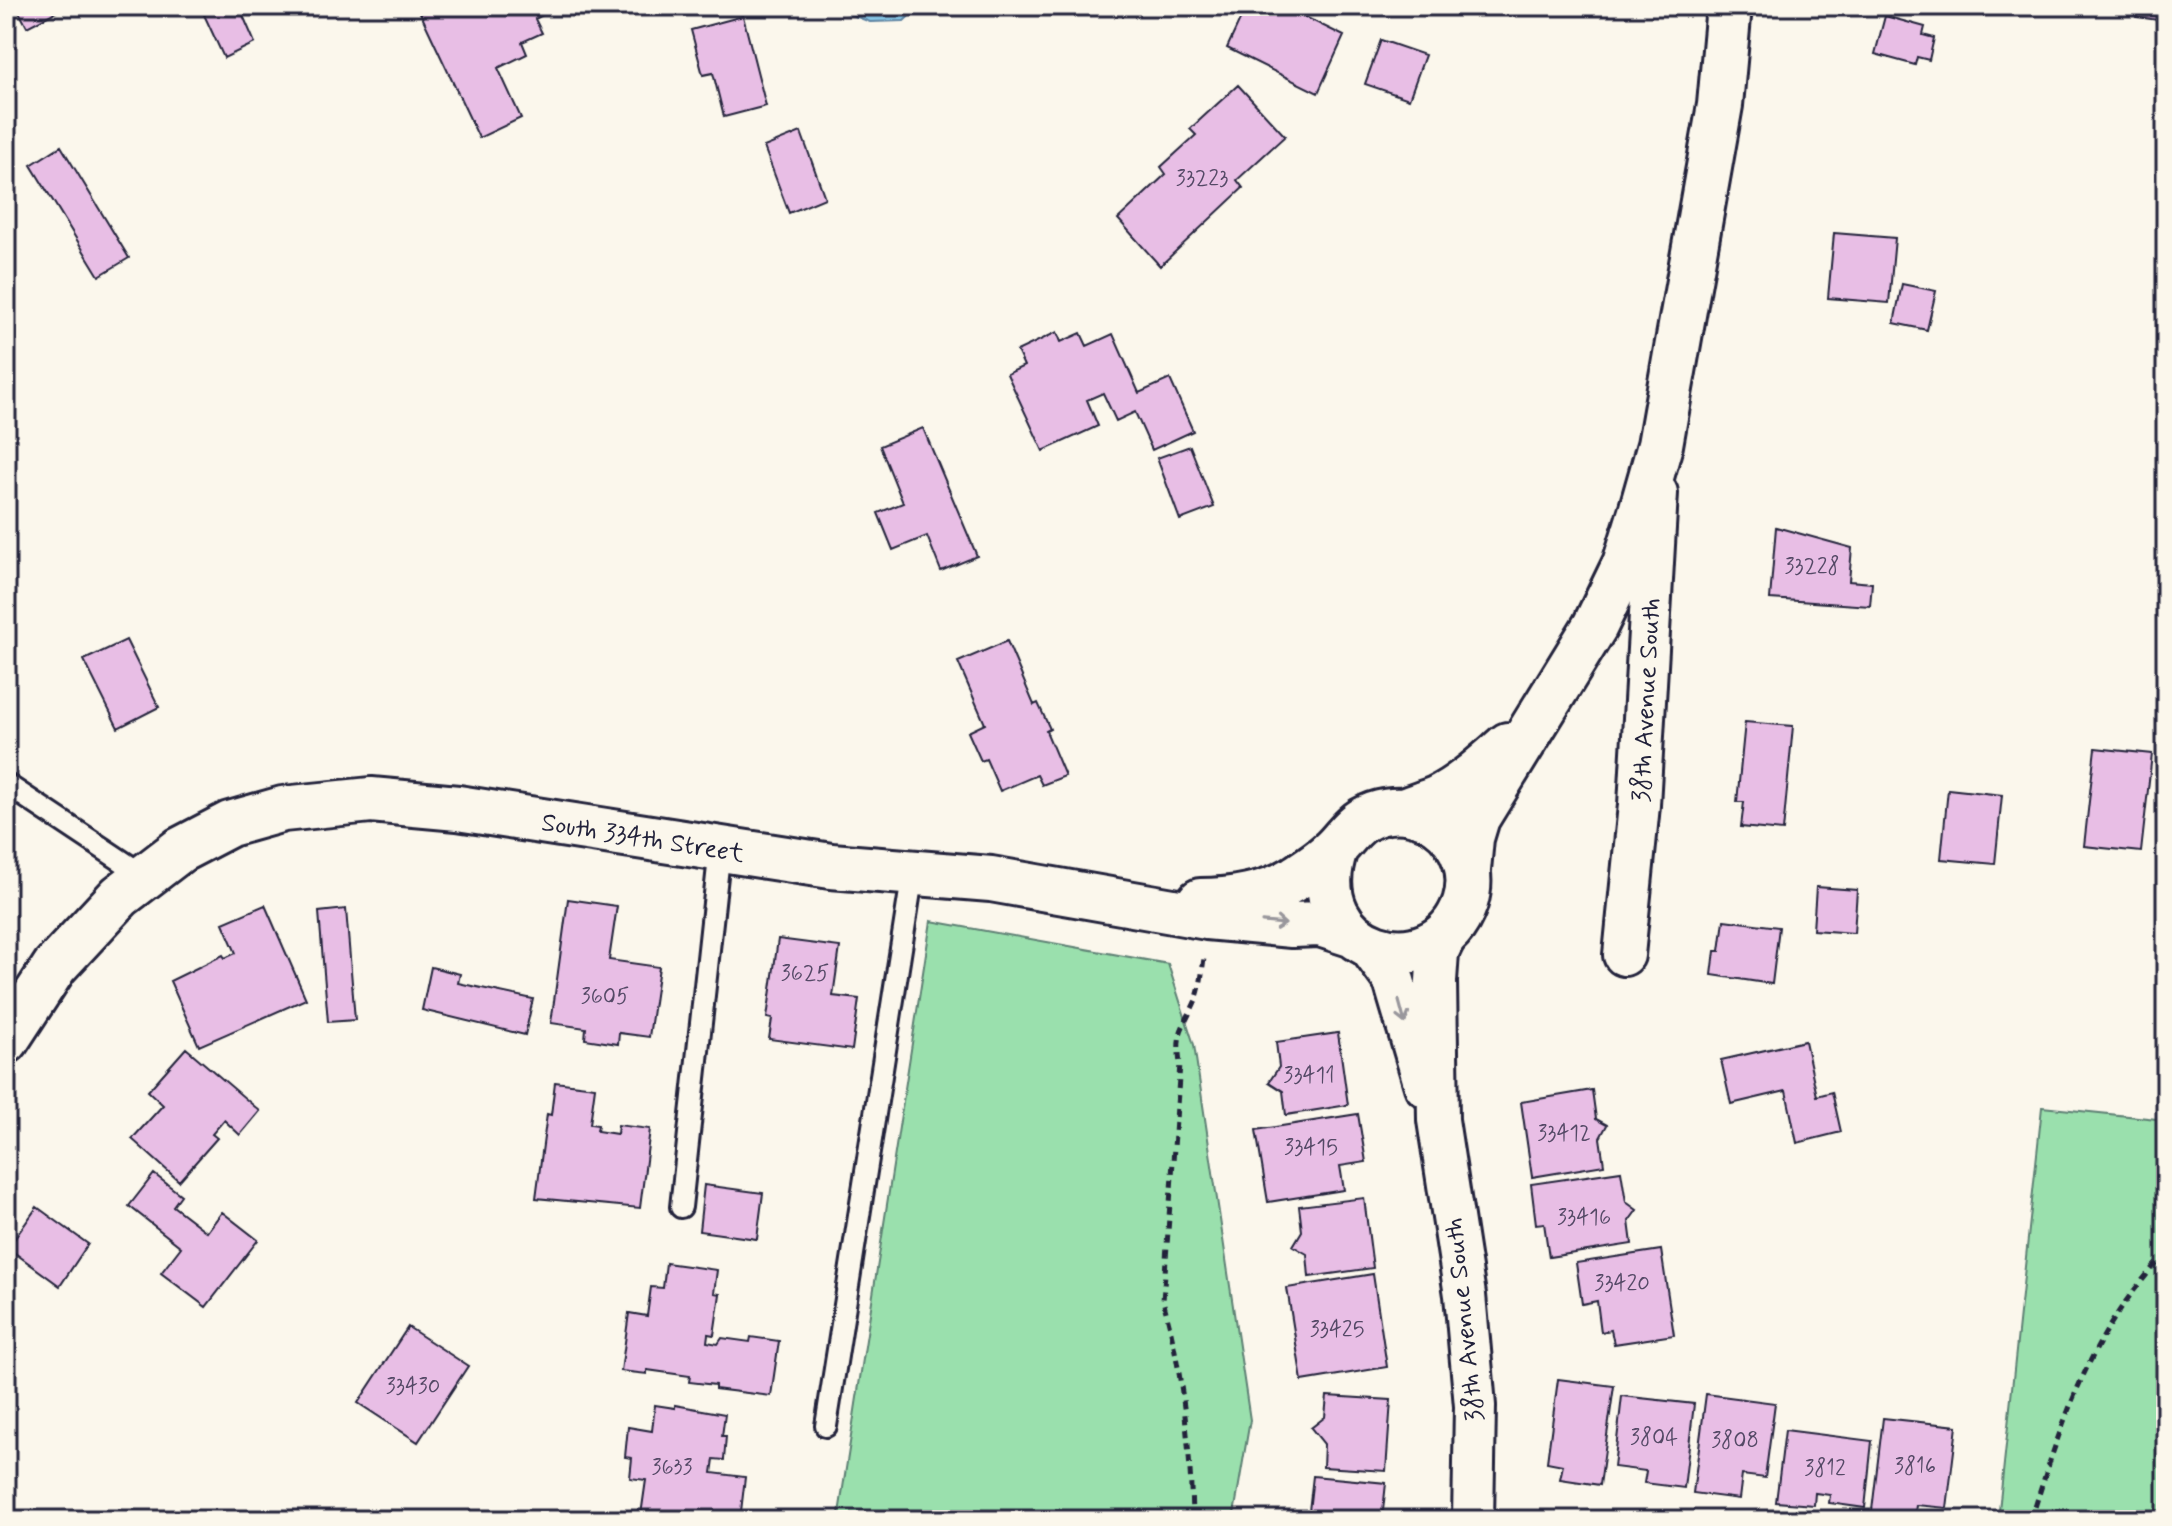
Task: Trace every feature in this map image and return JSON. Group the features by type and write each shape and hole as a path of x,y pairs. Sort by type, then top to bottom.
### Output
{"street":[{"name":"38th Avenue South","path":"1468,870 1471,838 1477,818 1595,626 1625,564 1660,445 1720,105 1729,6"},
{"name":"38th Avenue South","path":"1624,955 1639,805 1660,445"},
{"path":"1406,810 1440,824 1453,837 1463,852 1468,870 1468,892 1461,913 1448,931 1430,944 1410,951 1388,951 1359,939 1339,920 1329,894 1329,866 1335,849 1347,831 1364,819 1384,812 1406,810 1437,798 1479,771 1537,720"},
{"name":"South 334th Street","path":"6,1041 55,966 120,896 180,850 230,824 283,809 371,800 458,808 831,866 991,879 1207,917 1292,925 1320,924 1359,939"},
{"name":"South 334th Street","path":"1114,900 1219,901 1255,893 1291,881 1335,849"},
{"name":"38th Avenue South","path":"1448,931 1438,952 1437,966 1438,1120 1465,1295 1471,1358 1475,1406 1473,1520"},
{"name":"38th Avenue South","path":"1359,939 1394,981 1415,1058 1438,1120"}],"lane":[{"path":"6,784 146,877"},
{"path":"681,1207 720,848"},
{"path":"826,1426 913,872"}],"path":[{"path":"1192,1520 1192,1471 1171,1328 1163,1301 1180,1064 1177,1041 1180,1029 1196,1001 1207,917"},
{"path":"2031,1520 2083,1373 2130,1295 2166,1257"}],"green space":[{"path":"931,921 1168,964 1194,1045 1250,1420 1233,1520 838,1520"},
{"path":"2042,1107 2166,1120 2166,1520 1998,1520"}],"water":[{"path":"829,6 920,6 904,21 870,22"}],"building":[{"path":"16,6 67,6 27,27"},
{"path":"200,6 239,6 255,43 224,58"},
{"path":"417,6 559,6 535,19 542,33 522,42 527,54 498,68 521,118 479,138"},
{"path":"1269,6 1283,6 1344,36 1318,93 1227,48 1246,7 1265,16"},
{"path":"2138,6 2166,6 2166,21 2136,17"},
{"path":"743,16 766,106 724,117 713,73 703,75 691,30"},
{"path":"1885,16 1925,27 1923,35 1934,38 1929,60 1917,57 1915,65 1875,54"},
{"path":"1381,40 1425,55 1409,99 1365,84"},
{"path":"1238,85 1285,136 1237,180 1243,188 1160,266 1118,219 1166,174 1161,167 1196,135 1190,129"},
{"path":"801,132 825,198 789,213 764,147"},
{"path":"61,146 129,258 99,276 31,165"},
{"path":"1834,233 1895,238 1889,303 1828,298"},
{"path":"1902,284 1936,291 1927,330 1894,323"},
{"path":"1057,332 1061,342 1081,333 1087,346 1113,334 1139,393 1170,379 1193,431 1152,450 1135,412 1116,421 1103,393 1087,400 1098,426 1043,451 1007,374 1024,366 1017,351"},
{"path":"923,428 977,556 941,571 927,536 893,550 878,513 903,503 880,446"},
{"path":"1190,446 1214,507 1180,520 1157,458"},
{"path":"1776,527 1852,548 1849,581 1872,583 1870,606 1770,599"},
{"path":"126,640 159,707 118,728 84,660"},
{"path":"1007,641 1034,705 1038,703 1050,729 1046,731 1065,776 1042,785 1037,775 1000,791 986,759 981,761 968,732 985,724 958,662"},
{"path":"1745,722 1793,726 1783,831 1741,827 1744,802 1737,802"},
{"path":"2095,748 2152,754 2141,852 2084,846"},
{"path":"1948,789 2002,795 1995,864 1941,859"},
{"path":"1816,887 1857,890 1854,933 1813,930"},
{"path":"568,899 617,906 609,960 659,967 649,1037 619,1033 618,1044 585,1039 586,1028 551,1023"},
{"path":"265,905 306,999 199,1046 170,981 223,955 225,958 236,953 223,923"},
{"path":"346,909 355,1020 328,1022 319,912"},
{"path":"1724,920 1779,927 1772,984 1712,975 1715,951 1720,951"},
{"path":"778,939 840,947 833,996 859,999 852,1050 769,1039 772,1019 767,1018"},
{"path":"431,967 460,974 458,983 533,999 525,1035 422,1010"},
{"path":"1338,1033 1348,1105 1286,1115 1283,1091 1269,1082 1279,1067 1276,1042"},
{"path":"1805,1041 1817,1096 1832,1092 1841,1132 1797,1143 1786,1091 1731,1104 1721,1060"},
{"path":"186,1048 260,1111 240,1135 224,1120 212,1134 217,1138 179,1181 132,1139 163,1105 148,1091"},
{"path":"555,1082 595,1087 590,1124 598,1125 597,1131 617,1134 618,1125 650,1129 640,1208 536,1198 547,1114 551,1115"},
{"path":"1592,1090 1596,1119 1607,1125 1600,1138 1604,1165 1532,1177 1521,1102"},
{"path":"1358,1114 1366,1162 1340,1166 1344,1190 1268,1202 1256,1130"},
{"path":"1621,1171 1626,1202 1637,1210 1629,1221 1632,1244 1549,1257 1544,1223 1536,1224 1531,1184"},
{"path":"154,1174 181,1195 173,1206 207,1232 222,1212 258,1240 206,1307 161,1273 181,1247 129,1206"},
{"path":"704,1185 763,1193 757,1239 699,1231"},
{"path":"1364,1198 1373,1268 1309,1277 1307,1254 1293,1246 1302,1231 1299,1206"},
{"path":"37,1207 88,1244 60,1286 8,1248"},
{"path":"1661,1250 1674,1335 1614,1344 1611,1330 1601,1332 1597,1301 1582,1304 1576,1263"},
{"path":"666,1263 717,1270 714,1293 720,1294 714,1335 708,1334 707,1342 718,1344 722,1338 750,1342 751,1337 779,1341 771,1396 715,1389 715,1385 689,1382 690,1376 647,1370 647,1374 621,1371 629,1313 647,1316 651,1287 663,1288"},
{"path":"1373,1274 1387,1367 1302,1381 1287,1288"},
{"path":"408,1327 468,1366 418,1442 358,1403"},
{"path":"1558,1379 1614,1386 1600,1485 1560,1479 1563,1465 1547,1462"},
{"path":"1706,1394 1775,1403 1765,1478 1742,1475 1739,1499 1693,1493"},
{"path":"1327,1396 1391,1400 1386,1471 1323,1467 1324,1444 1311,1428 1325,1417"},
{"path":"1622,1396 1694,1404 1684,1488 1644,1483 1646,1471 1614,1467"},
{"path":"655,1405 675,1408 675,1405 725,1414 722,1436 726,1436 724,1460 714,1459 712,1473 745,1477 740,1520 681,1520 641,1515 646,1480 630,1478 632,1458 625,1457 628,1427 652,1431"},
{"path":"1883,1418 1957,1426 1947,1508 1916,1505 1914,1520 1871,1519"},
{"path":"1785,1430 1872,1441 1865,1508 1829,1503 1830,1495 1815,1493 1814,1505 1776,1502"},
{"path":"1313,1476 1386,1483 1382,1520 1308,1520"}]}
